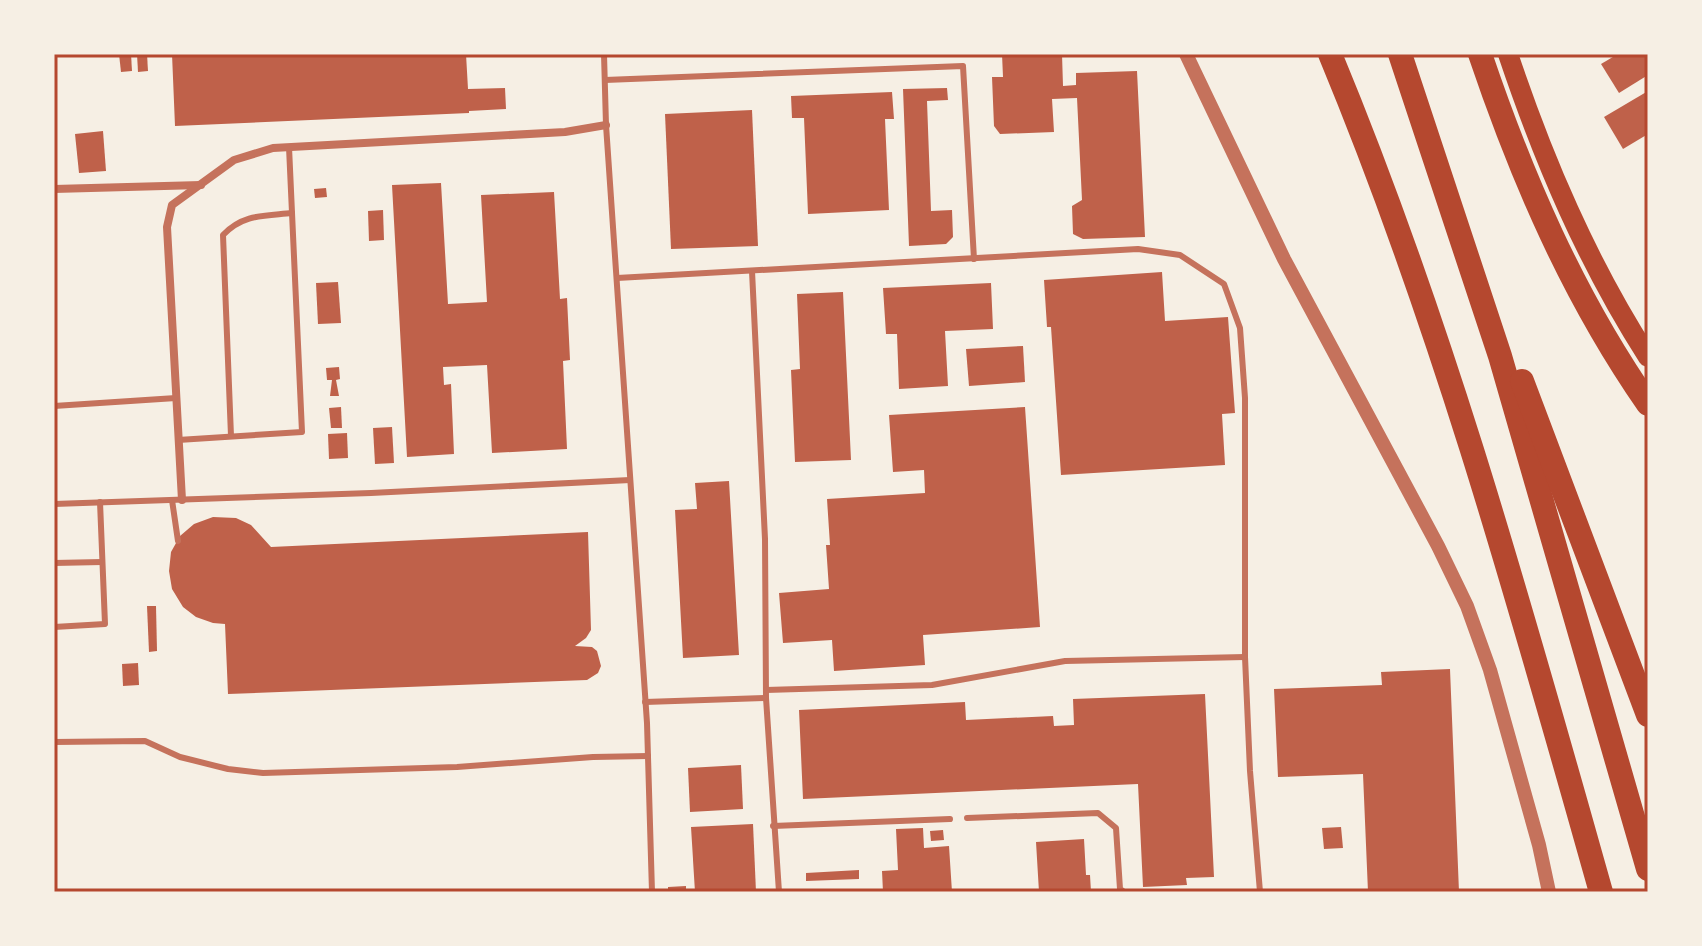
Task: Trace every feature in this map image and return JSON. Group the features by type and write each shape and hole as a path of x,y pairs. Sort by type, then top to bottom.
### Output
{"highway":[{"path":"1330,54 1382,183 1454,390 1601,892"},
{"path":"1400,54 1522,430 1648,869"},
{"path":"1480,54 1525,179 1559,253 1600,330 1648,404"},
{"path":"1432,147 1648,715"}],"main road":[{"path":"1508,54 1559,193 1607,289 1648,357"}],"street":[{"path":"1186,54 1278,248 1467,606 1494,685 1539,845 1549,892"},
{"path":"177,500 178,440 167,227 172,205 234,160 273,148 565,132 606,125"},
{"path":"54,189 203,185"}],"lane":[{"path":"604,54 606,125 645,702 652,892"},
{"path":"605,80 963,66 974,259"},
{"path":"178,440 302,432 289,147"},
{"path":"231,436 223,235 236,222 246,218 292,213"},
{"path":"617,278 1138,249 1180,255 1224,284 1240,328 1245,398 1245,657 1260,892"},
{"path":"752,271 765,539 766,694 779,892"},
{"path":"54,406 176,398"},
{"path":"54,504 630,480"},
{"path":"177,500 178,541"},
{"path":"54,627 105,624 100,502"},
{"path":"54,563 102,562"},
{"path":"645,702 932,685 1065,661 1245,657"},
{"path":"54,742 145,741 180,757 228,769 263,773 457,767 648,756"},
{"path":"967,818 1098,813 1116,828 1120,889 1124,892"},
{"path":"773,826 950,819"}],"building":[{"path":"119,54 131,54 132,71 121,72"},
{"path":"137,54 147,54 148,71 138,72"},
{"path":"172,54 466,54 468,89 505,88 506,109 175,126"},
{"path":"1002,54 1062,54 1063,86 1076,85 1076,73 1137,71 1145,237 1083,239 1073,234 1072,206 1082,200 1077,98 1052,99 1054,132 1000,134 994,126 992,77 1003,77"},
{"path":"1618,54 1648,54 1648,75 1619,93 1601,64"},
{"path":"947,88 948,100 927,101 931,211 952,210 953,237 946,244 909,246 903,89"},
{"path":"1648,91 1648,134 1623,149 1604,117"},
{"path":"892,92 894,119 885,119 889,210 808,214 804,118 792,118 791,96"},
{"path":"752,110 758,246 671,249 665,114"},
{"path":"103,131 106,171 79,173 75,134"},
{"path":"441,183 448,304 487,302 481,195 554,192 560,299 567,298 570,360 563,361 567,449 492,453 487,365 443,367 444,385 451,384 454,454 407,457 392,185"},
{"path":"326,188 327,197 315,198 314,189"},
{"path":"383,210 384,240 369,241 368,211"},
{"path":"1162,272 1165,321 1228,317 1235,413 1222,414 1225,465 1061,475 1051,327 1047,327 1044,280"},
{"path":"338,282 341,323 318,324 316,283"},
{"path":"991,283 993,329 945,331 948,386 899,389 897,334 886,334 883,288"},
{"path":"843,292 851,460 795,462 791,370 800,369 797,294"},
{"path":"1023,346 1025,382 969,386 966,349"},
{"path":"339,367 340,379 336,380 339,396 330,396 332,380 327,380 326,368"},
{"path":"341,407 342,428 331,428 329,408"},
{"path":"1025,407 1040,627 923,635 925,665 834,671 832,640 783,643 779,593 829,589 827,499 925,493 924,470 893,472 889,415"},
{"path":"392,427 394,463 375,464 373,428"},
{"path":"347,433 348,458 329,459 328,434"},
{"path":"729,481 739,655 683,658 675,510 697,509 695,483"},
{"path":"213,517 236,518 251,525 271,547 588,532 591,630 575,646 592,647 597,651 601,666 598,673 587,680 228,694 225,624 196,617 183,607 172,589 169,571 171,552 180,536 194,524"},
{"path":"147,606 156,606 157,651 149,652"},
{"path":"138,663 139,685 123,686 122,664"},
{"path":"1450,669 1459,892 1368,892 1363,774 1278,777 1274,689 1382,685 1381,672"},
{"path":"1205,694 1214,877 1186,878 1187,885 1143,887 1138,784 803,799 799,710 965,702 966,720 1053,716 1054,726 1074,725 1073,699"},
{"path":"741,765 743,809 690,812 688,768"},
{"path":"753,824 756,892 695,892 691,827"},
{"path":"1341,827 1343,848 1324,849 1322,828"},
{"path":"923,828 924,848 949,846 952,892 883,892 882,871 898,870 896,829"},
{"path":"943,830 944,840 931,841 930,831"},
{"path":"1084,839 1086,875 1090,875 1091,892 1039,892 1036,842"},
{"path":"859,870 859,879 806,881 806,873"},
{"path":"686,886 686,892 668,892 668,887"}]}
